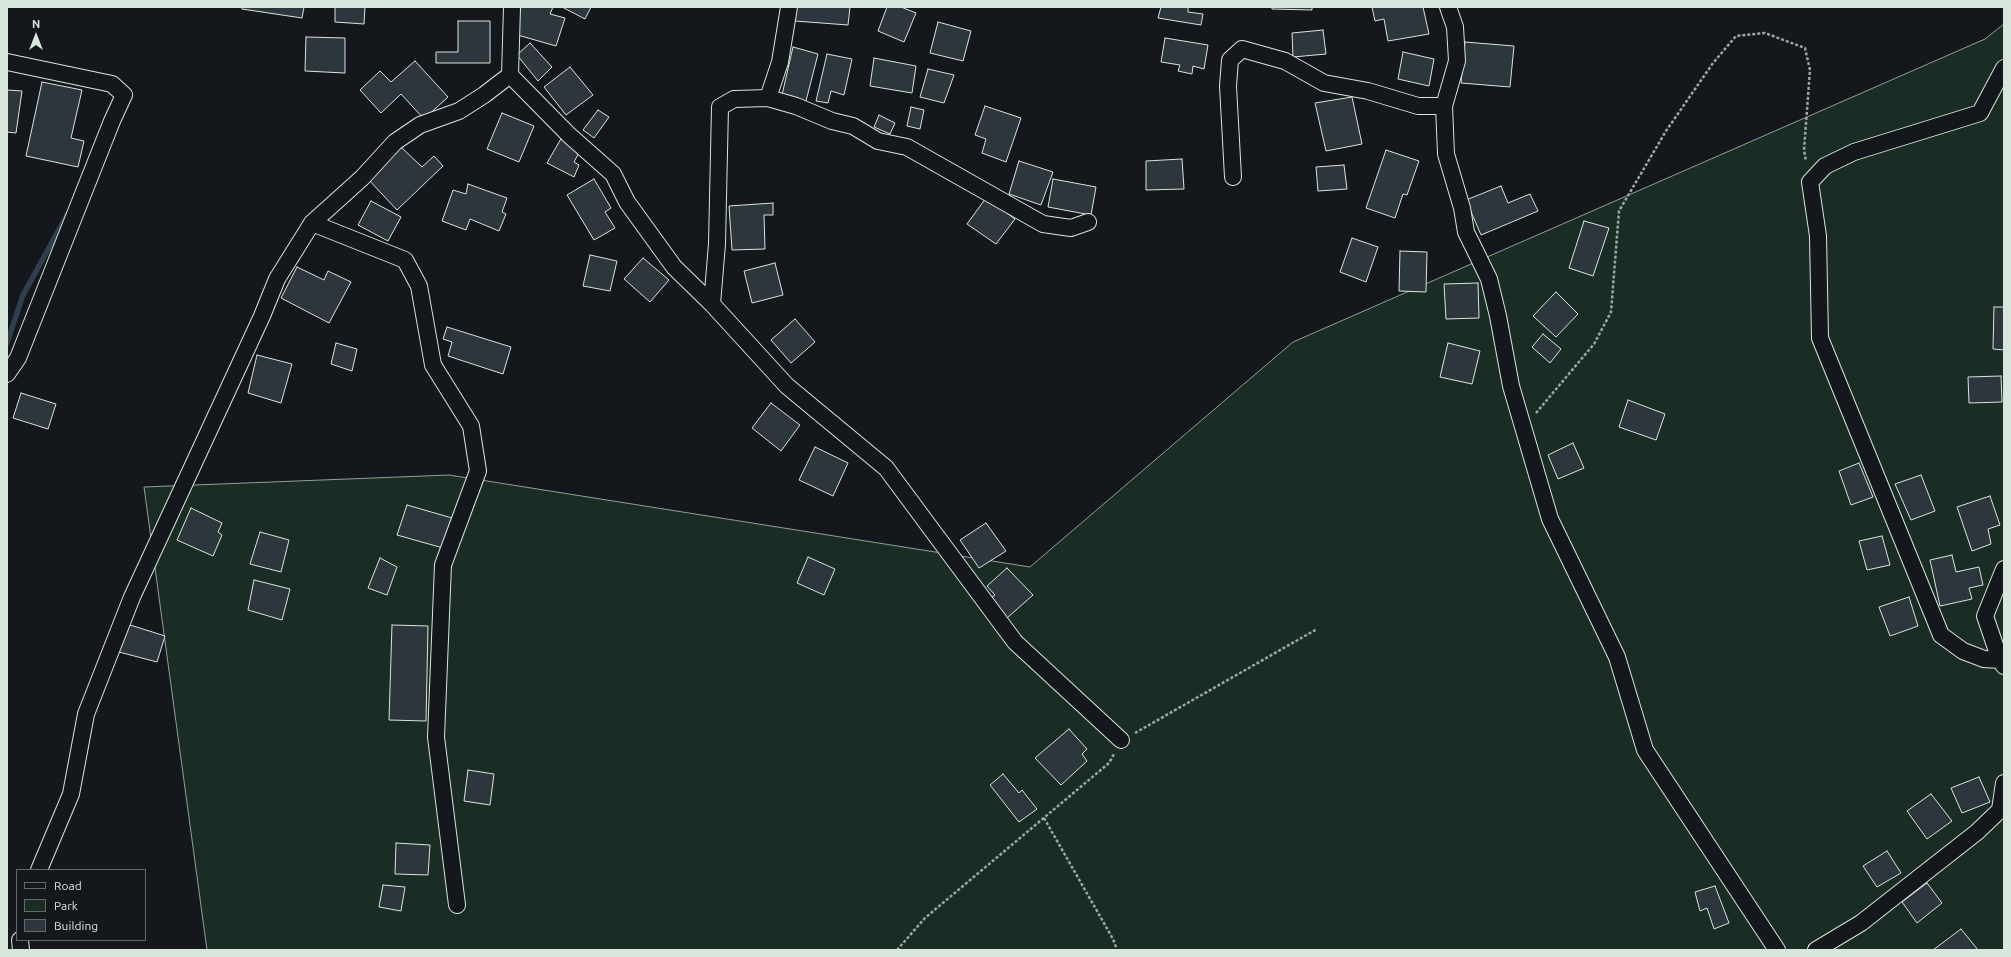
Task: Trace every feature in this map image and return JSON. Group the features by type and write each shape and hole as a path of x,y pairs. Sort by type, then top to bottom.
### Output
{"street":[{"path":"512,7 510,75 569,135 613,174 628,202 674,267 712,304 787,386 886,468 1015,642 1121,740"},
{"path":"768,98 780,62 789,7"},
{"path":"1448,7 1455,27 1457,61 1444,106 1446,154 1462,208 1466,232 1489,279 1498,316 1511,386 1550,519 1616,657 1645,750 1777,950"},
{"path":"1233,177 1228,86 1230,60 1242,49 1285,61 1324,83 1368,91 1418,106 1444,106"},
{"path":"7,62 112,84 124,95 109,128 18,358 7,374"},
{"path":"2003,663 1984,659 1963,650 1941,635 1820,338 1818,236 1810,182 1826,166 1854,152 1980,113 2004,68"},
{"path":"39,869 71,794 86,714 132,597 256,329 277,279 312,223 362,178 395,142 420,125 459,111 484,95 510,75"},
{"path":"712,304 717,244 720,107 734,99 768,98 796,106 832,121 853,126 878,141 907,147 1043,224 1071,228 1088,222"},
{"path":"312,223 405,260 419,286 433,365 471,426 478,471 444,565 436,736 457,905"},
{"path":"2003,663 1985,616 2004,569"},
{"path":"1816,950 1861,923 1977,832 2000,810 2004,783"}],"path":[{"path":"1524,427 1594,344 1610,312 1619,211 1666,131 1713,63 1736,36 1765,33 1805,48 1810,70 1804,150 1810,182"},
{"path":"897,950 925,918 1109,763 1121,740 1317,629"},
{"path":"1044,818 1113,939 1117,950"}],"green space":[{"path":"2004,24 2004,950 207,950 144,487 449,475 1030,567 1293,342 1985,39"}],"building":[{"path":"243,7 304,7 302,18 242,9"},
{"path":"335,7 365,7 364,24 335,22"},
{"path":"521,7 553,7 550,14 565,18 556,46 514,34"},
{"path":"562,7 591,7 585,19"},
{"path":"796,7 850,7 848,25 795,21"},
{"path":"887,7 901,7 916,13 904,42 878,31"},
{"path":"1161,7 1188,7 1188,12 1203,14 1201,25 1158,18"},
{"path":"1272,7 1312,7 1312,10 1272,9"},
{"path":"1372,7 1423,7 1429,34 1388,41 1384,19 1375,21"},
{"path":"458,21 490,21 490,63 436,63 436,52 458,52"},
{"path":"938,22 971,31 963,61 930,53"},
{"path":"1323,30 1326,54 1293,57 1292,33"},
{"path":"306,37 345,38 345,73 305,71"},
{"path":"1165,38 1208,45 1204,69 1193,66 1192,74 1178,71 1180,65 1161,62"},
{"path":"1465,42 1514,46 1510,87 1461,83"},
{"path":"530,43 552,67 538,81 517,55"},
{"path":"793,47 818,54 806,101 782,95"},
{"path":"1403,52 1434,59 1429,86 1398,79"},
{"path":"827,54 852,59 844,95 831,91 828,103 816,101"},
{"path":"874,58 916,66 912,93 870,86"},
{"path":"415,61 448,97 424,119 401,94 381,113 360,90 380,71 391,82"},
{"path":"570,67 593,95 566,115 544,87"},
{"path":"928,69 954,75 944,103 920,97"},
{"path":"42,82 82,90 71,138 84,141 78,167 26,156"},
{"path":"7,90 22,91 16,133 7,132"},
{"path":"1352,97 1362,144 1326,151 1315,103"},
{"path":"985,106 1021,118 1006,162 982,153 986,139 975,135"},
{"path":"911,107 924,110 920,129 907,126"},
{"path":"598,110 609,117 594,138 583,130"},
{"path":"502,113 534,126 519,162 487,149"},
{"path":"879,115 895,123 890,134 874,127"},
{"path":"562,137 582,147 574,162 579,165 574,177 547,163"},
{"path":"400,146 422,167 434,156 443,166 397,210 367,178"},
{"path":"1386,150 1419,161 1407,195 1403,194 1395,218 1366,208"},
{"path":"1182,159 1184,189 1146,190 1146,161"},
{"path":"1019,161 1053,172 1041,205 1009,194"},
{"path":"1344,165 1347,189 1318,191 1316,167"},
{"path":"594,179 611,208 605,212 615,228 594,240 567,195"},
{"path":"1053,179 1096,187 1091,215 1048,207"},
{"path":"468,184 507,198 502,212 506,214 499,231 470,219 466,230 442,221 453,190 466,194"},
{"path":"1501,186 1508,203 1530,194 1538,211 1481,235 1466,200"},
{"path":"986,198 1015,219 996,244 967,224"},
{"path":"371,201 401,217 388,241 358,225"},
{"path":"773,203 773,215 764,215 765,249 732,250 729,206"},
{"path":"1584,221 1609,228 1593,276 1569,268"},
{"path":"1352,238 1378,247 1366,282 1340,272"},
{"path":"1400,251 1427,252 1426,292 1399,291"},
{"path":"590,255 617,261 610,291 583,286"},
{"path":"643,258 669,280 650,302 624,279"},
{"path":"775,263 783,295 752,303 744,271"},
{"path":"297,267 324,280 328,271 351,282 329,323 281,298"},
{"path":"1478,283 1479,318 1446,319 1444,284"},
{"path":"1556,292 1578,314 1556,337 1533,316"},
{"path":"1994,307 2004,307 2004,350 1993,349"},
{"path":"795,319 815,342 791,363 771,340"},
{"path":"447,327 511,347 503,374 448,356 452,342 443,339"},
{"path":"1543,334 1561,349 1550,363 1532,347"},
{"path":"336,343 357,349 352,371 331,364"},
{"path":"1448,343 1480,351 1472,384 1440,377"},
{"path":"257,355 292,364 281,403 248,393"},
{"path":"2001,376 2002,402 1969,403 1968,377"},
{"path":"21,393 56,404 48,429 13,418"},
{"path":"1628,400 1665,414 1656,440 1619,427"},
{"path":"771,403 800,425 781,451 752,428"},
{"path":"1573,443 1584,468 1558,479 1548,455"},
{"path":"815,447 848,463 833,496 799,480"},
{"path":"1859,463 1873,497 1851,505 1839,471"},
{"path":"1921,475 1935,511 1911,520 1895,484"},
{"path":"1990,496 2000,525 1988,529 1991,544 1972,551 1957,507"},
{"path":"407,505 452,518 443,548 397,535"},
{"path":"191,508 222,523 218,532 222,535 213,556 177,540"},
{"path":"986,523 1006,551 979,568 960,540"},
{"path":"260,532 289,540 281,572 250,564"},
{"path":"1882,536 1890,565 1867,570 1859,541"},
{"path":"1952,555 1956,572 1979,567 1983,585 1969,588 1972,599 1940,606 1930,560"},
{"path":"808,557 835,569 824,595 797,583"},
{"path":"380,558 397,567 387,595 368,588"},
{"path":"1007,568 1033,595 1007,618 990,598 995,595 987,586"},
{"path":"254,580 290,589 282,620 248,610"},
{"path":"1909,597 1918,626 1890,636 1879,607"},
{"path":"127,624 165,636 157,662 119,652"},
{"path":"392,625 428,626 426,721 389,720"},
{"path":"1069,729 1087,749 1082,754 1087,761 1061,785 1035,758"},
{"path":"468,770 494,774 490,805 464,801"},
{"path":"1003,774 1019,793 1022,790 1037,809 1019,822 990,785"},
{"path":"1979,777 1990,802 1962,813 1951,788"},
{"path":"1931,794 1952,821 1927,839 1907,811"},
{"path":"396,843 430,845 428,875 395,874"},
{"path":"1887,851 1901,873 1877,887 1863,866"},
{"path":"1927,883 1942,903 1917,923 1902,902"},
{"path":"383,885 405,887 401,911 379,907"},
{"path":"1715,886 1729,923 1714,929 1707,908 1700,911 1695,892"},
{"path":"1961,929 1978,950 1933,950"}],"waterway":[{"path":"7,343 23,295 67,215"}]}
